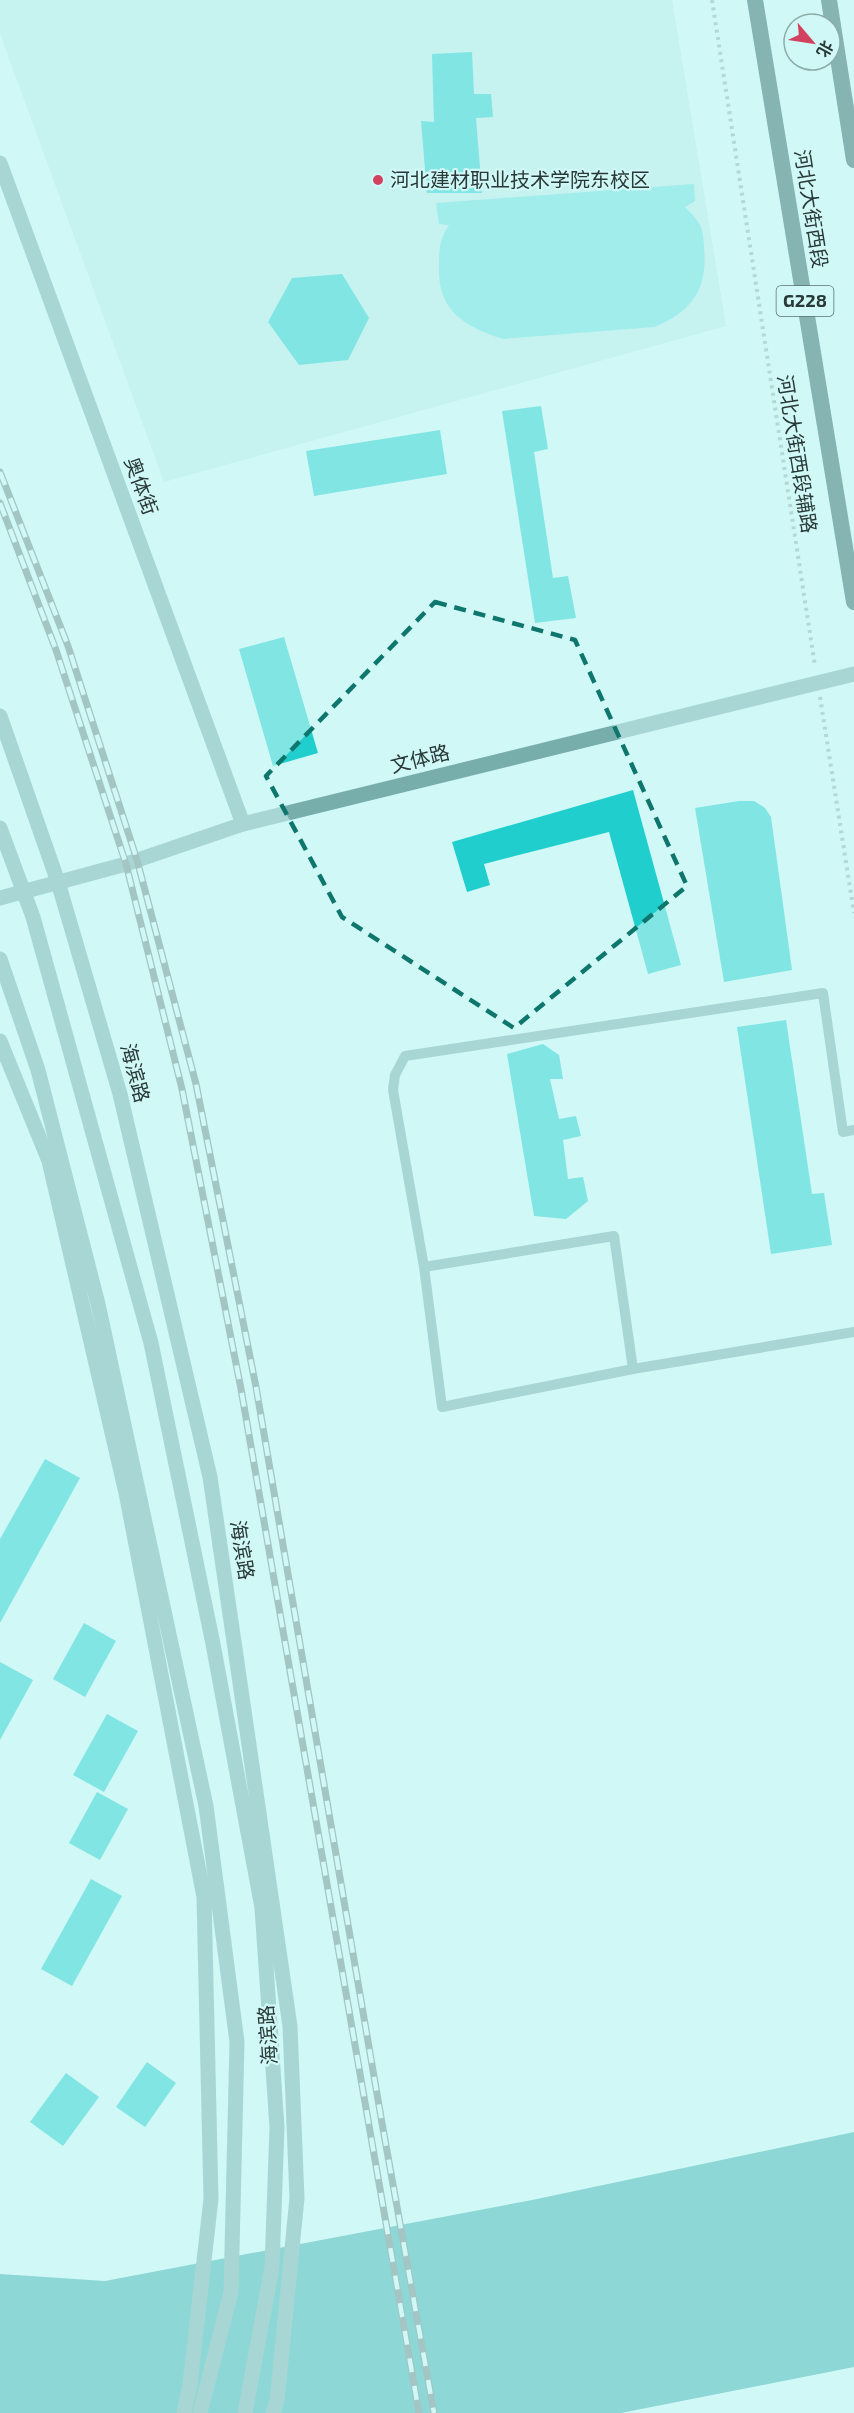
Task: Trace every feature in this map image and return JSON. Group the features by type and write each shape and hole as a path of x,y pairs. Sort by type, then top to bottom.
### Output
{"highway":[{"name":"河北大街西段","path":"755,0 854,602"},
{"path":"829,0 854,160"}],"street":[{"name":"奥体街","path":"0,163 243,824"},
{"name":"文体路","path":"0,898 126,864 243,824 854,674"},
{"name":"海滨路","path":"0,716 58,882 120,1094 210,1477 290,2026 297,2198 273,2413"},
{"name":"海滨路","path":"0,828 33,917 151,1343 213,1644 262,1908 278,2127 272,2267 245,2413"},
{"name":"海滨路","path":"0,959 38,1070 98,1304 207,1818 237,2042 231,2292 200,2413"},
{"path":"0,1041 49,1161 126,1493 204,1897 212,2199 190,2384 184,2413"}],"lane":[{"path":"854,1130 843,1132 823,993 405,1056 395,1075 393,1090 423,1267 442,1407 633,1368 854,1332"},
{"path":"423,1267 614,1236 633,1368"}],"path":[{"name":"河北大街西段辅路","path":"712,0 854,913"}],"highlighted area":[{"path":"435,602 575,640 687,886 514,1028 342,917 266,776"}],"shaded area":[{"name":"河北建材职业技术学院东校区","path":"0,0 672,0 726,326 164,482 0,34"},
{"path":"694,184 695,201 685,207 697,220 702,230 705,262 703,275 700,287 688,306 667,321 654,327 503,339 465,322 448,305 440,281 439,254 442,239 449,225 439,224 436,203"},
{"path":"854,2132 854,2367 621,2413 0,2413 0,2274 105,2281 532,2200"}],"building":[{"path":"472,52 474,94 491,94 493,117 476,118 482,193 427,193 421,121 434,122 432,54"},
{"path":"342,274 369,318 348,360 299,365 268,322 292,278"},
{"path":"541,406 548,449 534,452 553,578 568,576 576,618 535,623 502,411"},
{"path":"440,430 447,474 314,496 306,451"},
{"path":"284,637 318,753 273,766 239,649"},
{"path":"633,790 681,965 648,974 609,832 484,864 490,885 467,892 452,842"},
{"path":"754,801 765,808 771,817 792,970 724,982 695,808"},
{"path":"786,1020 812,1194 824,1193 832,1245 771,1254 737,1027"},
{"path":"543,1044 559,1055 563,1079 550,1079 559,1119 576,1116 581,1136 563,1140 568,1179 583,1177 588,1201 566,1219 534,1216 507,1054"},
{"path":"45,1459 80,1478 0,1623 0,1539"},
{"path":"84,1623 116,1641 85,1697 53,1679"},
{"path":"0,1662 33,1680 0,1740"},
{"path":"107,1714 138,1731 104,1792 73,1775"},
{"path":"97,1792 128,1809 100,1860 69,1843"},
{"path":"91,1879 122,1896 72,1986 41,1969"},
{"path":"147,2062 176,2083 145,2127 116,2107"},
{"path":"66,2073 99,2097 63,2146 30,2122"}],"railway":[{"path":"0,472 68,646 137,860 196,1084 256,1387 434,2413"},
{"path":"0,503 56,650 126,864 182,1089 241,1389 419,2413"}],"place":[{"name":"河北建材职业技术学院东校区","path":"378,180"}]}
